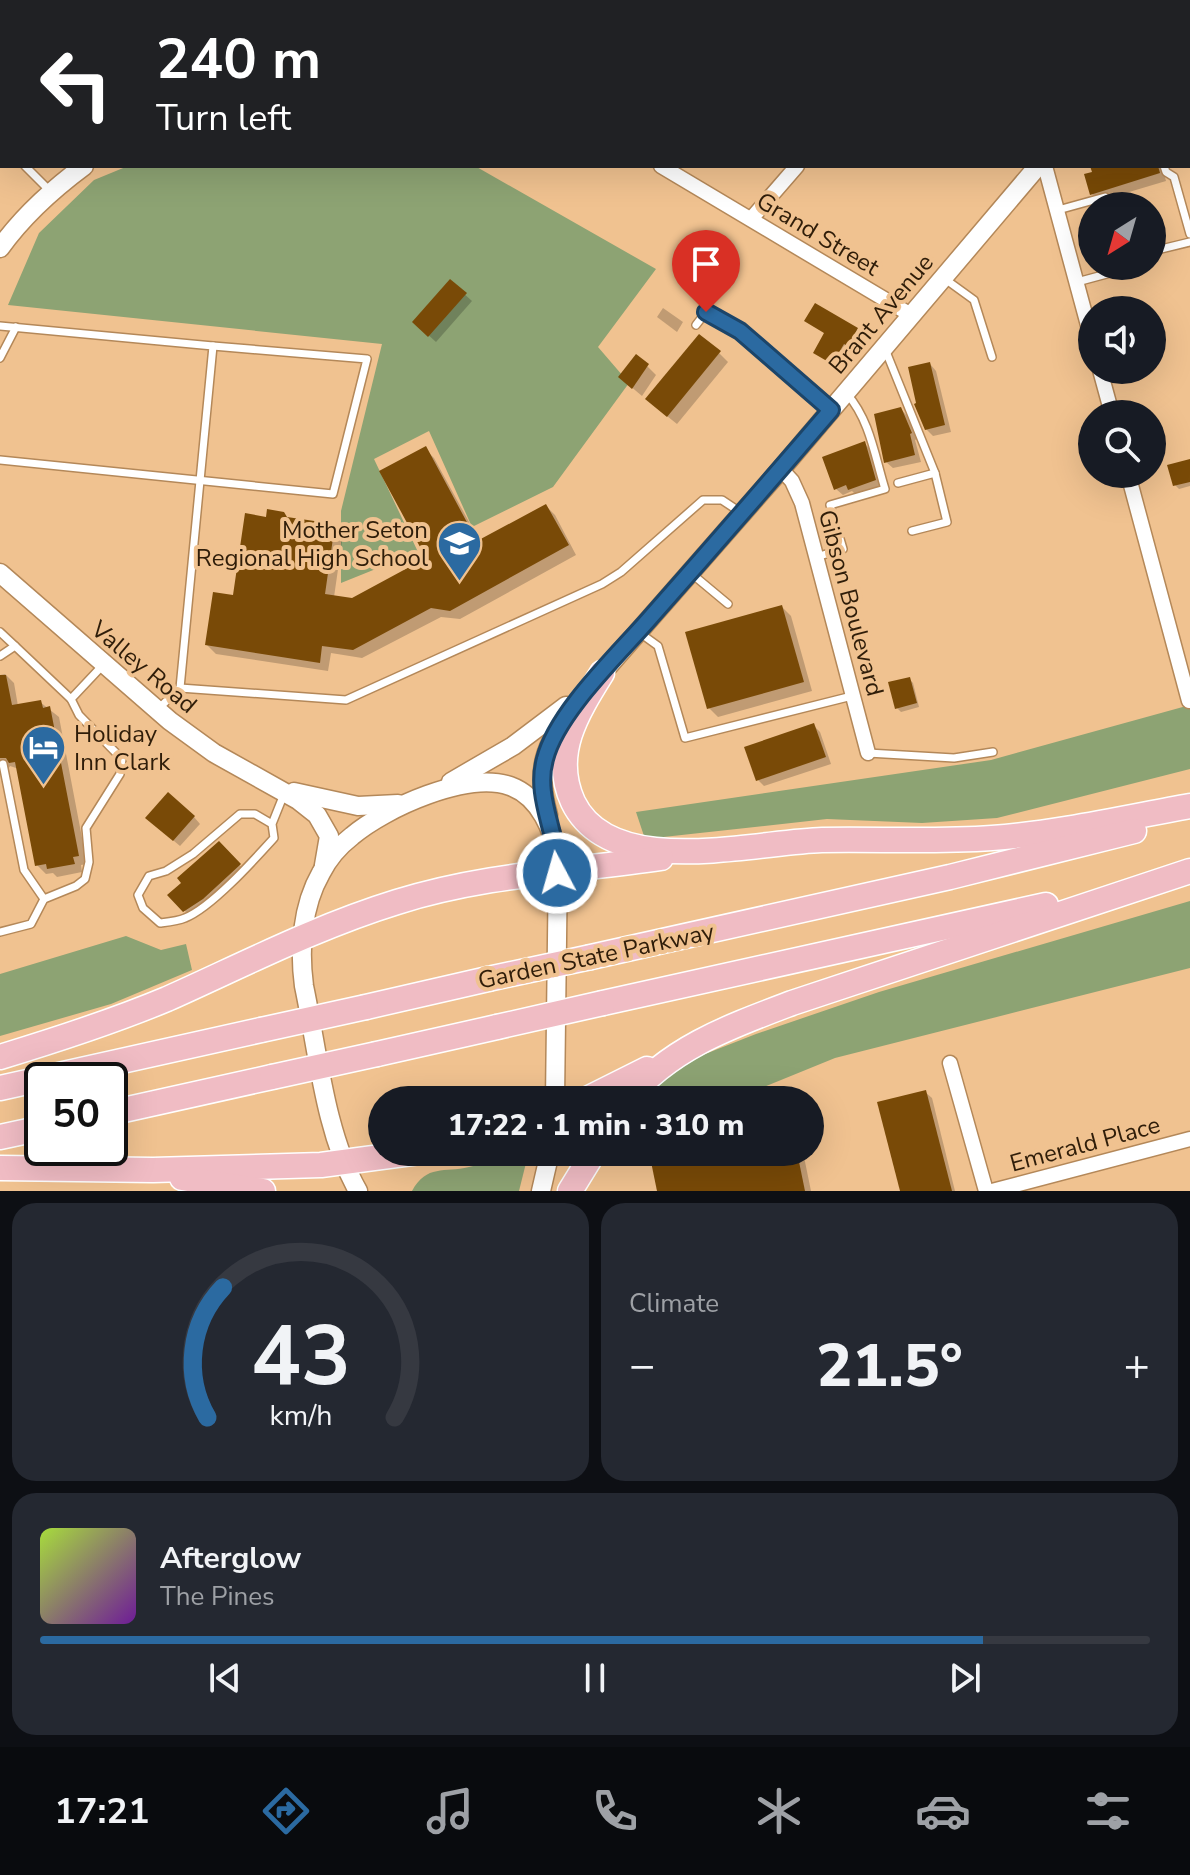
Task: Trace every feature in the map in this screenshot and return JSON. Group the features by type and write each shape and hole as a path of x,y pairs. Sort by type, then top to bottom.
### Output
{"highway":[{"path":"602,673 583,704 566,745 564,770 576,807 594,829 622,843 674,851 819,840 993,838 1060,830 1190,806"},
{"name":"Garden State Parkway","path":"0,1088 950,877 1190,816"},
{"path":"0,1057 72,1035 162,1001 303,935 398,902 451,887 517,876 722,849"},
{"path":"612,1086 683,1050 792,1003 1190,869"},
{"name":"Garden State Parkway","path":"128,1109 1023,911 1190,869"},
{"path":"639,1086 683,1050"},
{"path":"0,1137 24,1132"},
{"path":"0,1168 153,1170 368,1160"},
{"path":"570,1191 585,1166"},
{"path":"153,1170 198,1182 263,1191"}],"main road":[{"path":"0,248 51,192 81,168"},
{"name":"Brant Avenue","path":"555,1086 557,873 553,834 541,789 545,758 559,727 1036,168"},
{"name":"Valley Road","path":"3,583 156,710 214,753 277,787 317,815 327,829 329,844 320,875"},
{"name":"Brant Avenue","path":"417,799 472,772 513,746 564,708 602,673"},
{"path":"358,1191 345,1163 330,1111 304,986 303,935 310,898 320,875 334,854 352,836 417,799 478,783 507,785 521,792 534,805 553,834"},
{"name":"Valley Road","path":"277,787 358,806 391,806 417,799"},
{"path":"541,1191 547,1166"}],"street":[{"name":"Grand Street","path":"664,168 911,315"},
{"path":"751,219 795,168"},
{"path":"1046,168 1081,296"},
{"name":"Gibson Boulevard","path":"781,469 800,496 868,753"},
{"path":"1132,488 1189,701"},
{"path":"950,1063 989,1191"},
{"name":"Emerald Place","path":"989,1191 1190,1139"}],"lane":[{"path":"27,168 51,192"},
{"path":"1165,168 1174,177 1190,234"},
{"path":"1058,210 1078,204"},
{"path":"1166,248 1190,242"},
{"path":"943,278 974,300 992,357"},
{"path":"1077,282 1084,280"},
{"path":"696,325 706,312 740,331 831,410"},
{"path":"0,326 367,359 333,494 0,460"},
{"path":"0,358 16,327"},
{"path":"156,710 180,688 213,346"},
{"path":"885,347 935,473 947,522 912,531"},
{"path":"816,557 843,549 830,505 885,489 867,428 856,404 846,392"},
{"path":"898,483 935,473"},
{"path":"180,688 346,700 602,584 621,572 703,500 722,500 742,513"},
{"path":"690,572 728,604"},
{"path":"0,632 71,699 79,715 122,759 120,774 86,828 89,862 85,879 44,899 31,924 0,932"},
{"path":"638,632 658,646 685,738 853,696"},
{"path":"0,656 15,646"},
{"path":"71,699 103,665"},
{"path":"868,753 954,758 993,752"},
{"path":"3,764 24,870 44,899"},
{"path":"272,824 255,814 240,814 193,854 166,871 149,876 138,895 143,908 160,923 187,918 207,903 274,838 272,824 277,787"}],"green space":[{"path":"123,168 479,168 656,269 598,347 629,383 553,487 472,527 429,431 374,459 418,552 341,583 341,511 382,344 8,305 39,233 94,180"},
{"path":"1190,705 1190,769 997,818 922,823 827,819 645,839 636,812 991,760"},
{"path":"1190,901 1190,968 835,1058 766,1086 654,1086 672,1067 756,1034 879,992"},
{"path":"126,936 161,950 186,944 192,970 111,1004 0,1036 0,974"},
{"path":"525,1166 519,1191 412,1191 430,1173"}],"building":[{"path":"1091,168 1159,168 1160,173 1100,192 1089,192 1084,174 1092,172"},
{"path":"450,279 467,293 428,337 412,322"},
{"path":"815,303 858,328 848,346 844,344 832,364 813,353 824,333 804,321"},
{"path":"699,334 721,351 667,417 645,399"},
{"path":"636,354 649,364 632,389 618,377"},
{"path":"930,362 945,425 925,430 914,404 908,367"},
{"path":"901,407 912,433 915,455 884,463 874,414"},
{"path":"865,441 876,480 848,490 846,485 834,490 822,457"},
{"path":"426,446 477,541 546,504 569,545 450,611 431,608 353,650 322,646 320,663 205,645 213,592 233,595 245,513 266,517 267,509 284,512 287,517 335,524 325,594 352,598 426,558 379,471"},
{"path":"1190,459 1190,482 1173,486 1167,465"},
{"path":"782,605 804,682 707,709 685,632"},
{"name":"Holiday Inn Clark","path":"0,675 6,675 12,705 41,700 43,708 50,706 79,856 73,857 75,864 47,869 46,864 35,866 15,762 9,763 6,758 0,758"},
{"path":"910,677 917,703 895,709 888,682"},
{"path":"814,723 826,757 756,781 744,747"},
{"path":"168,792 195,816 173,841 145,818"},
{"path":"219,841 241,864 203,899 183,912 167,895 181,883 177,878"},
{"path":"926,1090 952,1191 900,1191 877,1102"},
{"path":"652,1166 800,1166 805,1191 657,1191"}],"place":[{"name":"Mother Seton Regional High School","path":"459,583"},
{"name":"Holiday Inn Clark","path":"43,787"}],"route":[{"path":"557,873 556,847 541,789 545,758 553,737 602,673 831,410 740,331 706,312"}]}
